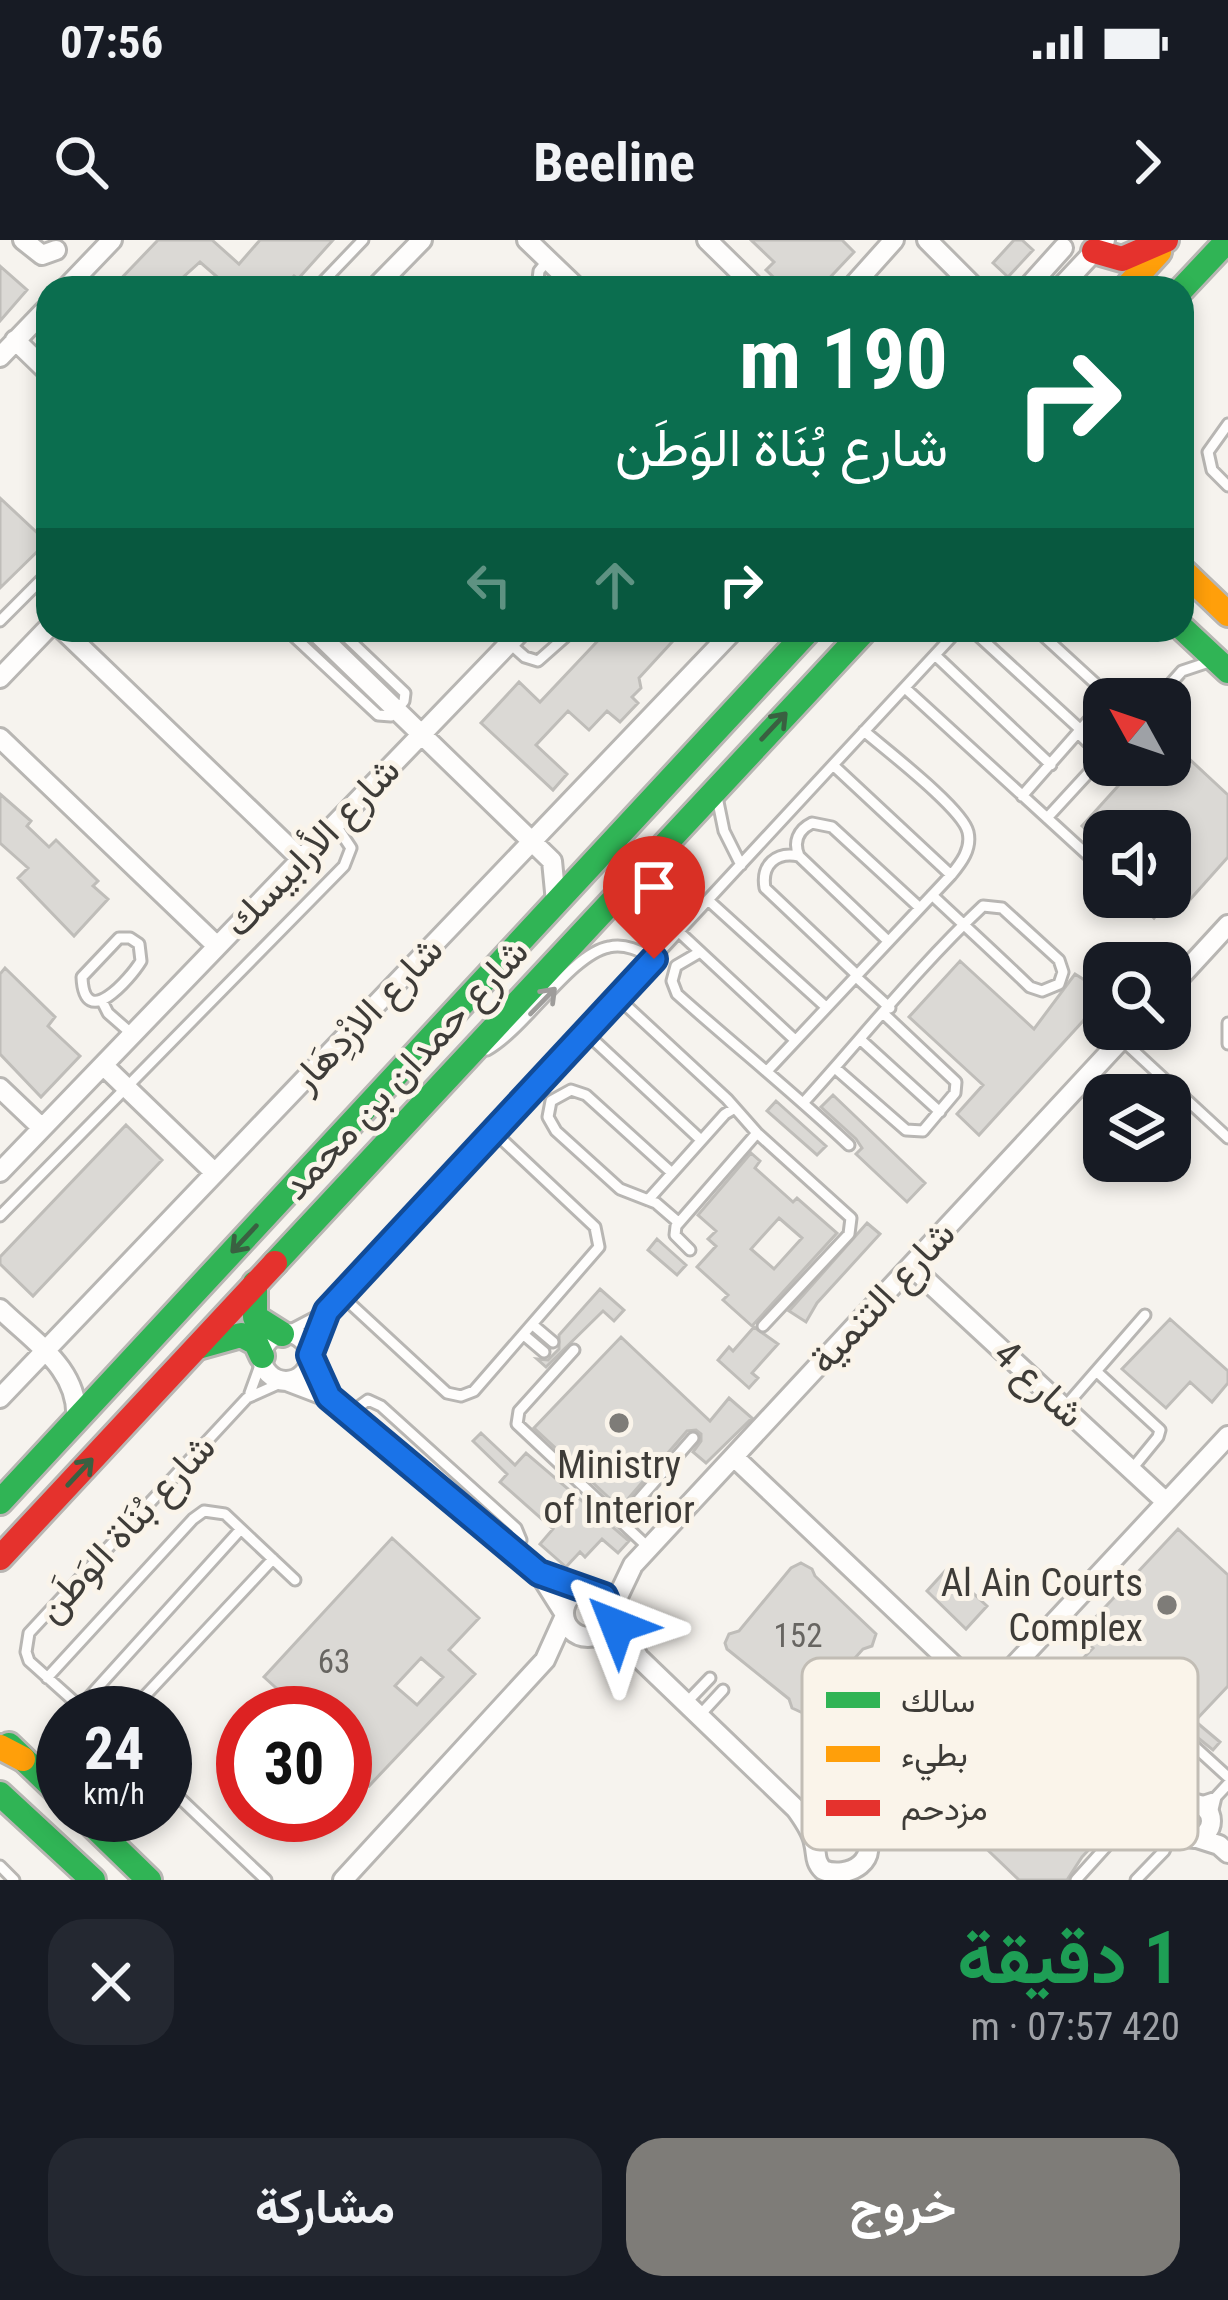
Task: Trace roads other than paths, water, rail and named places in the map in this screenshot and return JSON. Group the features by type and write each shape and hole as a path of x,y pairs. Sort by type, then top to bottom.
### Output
{"main road":[{"path":"1094,252 1127,260 1170,240"},
{"path":"1137,276 1170,240"},
{"path":"1162,276 1170,240"},
{"path":"1194,276 1228,240"},
{"path":"1194,581 1228,614"},
{"path":"1194,640 1224,667"},
{"name":"شارع حمدان بن محمد","path":"4,1494 798,642"},
{"path":"824,673 835,642"},
{"name":"شارع حمدان بن محمد","path":"0,1558 854,642"},
{"path":"255,1283 255,1317 283,1334"},
{"path":"194,1349 241,1335 256,1343 262,1358"},
{"path":"0,1523 4,1494"},
{"path":"0,1737 36,1774"},
{"path":"0,1794 93,1880"},
{"path":"110,1842 149,1880"}],"street":[{"path":"23,240 43,255 58,245 71,276"},
{"path":"78,276 112,240"},
{"path":"387,276 422,240"},
{"path":"527,240 565,276"},
{"path":"707,240 744,276"},
{"path":"862,276 894,240"},
{"path":"926,240 963,276"},
{"path":"1036,276 1059,244 1094,252"},
{"path":"1071,276 1094,252"},
{"path":"0,357 36,319"},
{"path":"16,340 36,360"},
{"path":"0,678 36,640"},
{"path":"75,642 301,860"},
{"path":"326,642 552,861 556,903"},
{"name":"شارع الأرابيسك","path":"0,1172 511,642"},
{"name":"شارع الازْدِهَار","path":"0,1398 723,642"},
{"path":"4,751 217,946"},
{"path":"552,861 594,861"},
{"path":"1191,966 1228,926"},
{"name":"شارع التنمية","path":"587,1589 633,1565 650,1548 1111,1050"},
{"path":"103,1065 215,1173"},
{"path":"0,1088 42,1128"},
{"name":"شارع 4","path":"911,1266 1166,1502"},
{"path":"0,1309 67,1373 91,1380 115,1378"},
{"path":"329,1397 304,1341 283,1334 268,1341 262,1358 270,1375 329,1397 515,1552 539,1573 572,1632 639,1658"},
{"path":"286,1381 300,1376 310,1357"},
{"path":"67,1373 76,1397 76,1422"},
{"path":"1022,1658 1228,1436"},
{"path":"734,1457 946,1658"},
{"name":"شارع التنمية","path":"612,1611 633,1565"},
{"path":"539,1573 604,1596 639,1658 802,1818"},
{"path":"545,1660 570,1597 587,1589"},
{"path":"343,1880 545,1660 605,1630 612,1611"},
{"path":"787,1799 802,1806"},
{"path":"1198,1806 1205,1808 1223,1849"},
{"path":"1198,1836 1209,1831 1211,1820"},
{"path":"815,1850 824,1871 852,1879 863,1868 869,1850"}],"lane":[{"path":"328,276 363,240"},
{"path":"538,276 548,260"},
{"path":"1228,424 1208,452 1212,470 1228,486"},
{"path":"0,620 36,585"},
{"path":"300,642 378,715 387,717 404,701 403,690 352,642"},
{"path":"518,642 525,657 538,661 559,642"},
{"path":"283,1334 327,1311 342,1296 947,642"},
{"path":"985,642 1083,736"},
{"path":"1022,796 1101,711 1101,691 1050,642"},
{"path":"1182,671 1185,642"},
{"path":"935,655 1051,765"},
{"path":"1176,678 1196,663 1224,667"},
{"path":"904,688 1083,851"},
{"path":"768,1070 966,854 969,835 965,824 864,731"},
{"path":"833,765 950,875"},
{"path":"1047,818 1083,779"},
{"path":"718,787 720,819 740,865"},
{"path":"888,941 799,856 800,831 812,823 826,823 920,908"},
{"path":"0,1216 344,866 351,848 335,824"},
{"path":"799,856 780,856 770,862 764,874 765,888 953,1077 956,1094 923,1130 909,1132 836,1068"},
{"path":"804,1102 836,1068 965,925 983,906 1002,908 1059,960 1063,972 1058,984 1042,992 1030,987 965,925 932,895"},
{"path":"708,900 826,1007"},
{"path":"679,932 795,1040"},
{"path":"102,1001 112,997 142,961 142,950 130,938 114,940 82,977 87,995 102,1001 132,1034"},
{"path":"451,1071 506,1040 584,959 607,947 626,947 654,959"},
{"path":"700,952 676,966 672,981 677,994 849,1144"},
{"path":"617,998 845,1210 852,1224 846,1238 763,1326"},
{"path":"1228,1023 1228,1044"},
{"path":"585,1033 701,1140"},
{"path":"861,1040 940,1112"},
{"path":"1142,1050 1228,1138"},
{"path":"671,1173 586,1095 571,1090 556,1095 548,1109 556,1131 620,1190 648,1199 678,1222"},
{"path":"648,1199 735,1108"},
{"path":"342,1296 442,1389 454,1396 473,1391 597,1253 600,1239 595,1227 494,1132"},
{"path":"690,1250 675,1235 678,1222 757,1133"},
{"path":"310,1357 327,1311"},
{"path":"1064,1408 1145,1315"},
{"path":"533,1325 564,1349 552,1359 519,1412 517,1424 650,1548"},
{"path":"524,1335 552,1359"},
{"name":"شارع بُنَاة الوَطَن","path":"56,1686 29,1661 29,1633 247,1398 262,1358"},
{"path":"1096,1371 1160,1430 1131,1470"},
{"name":"شارع بُنَاة الوَطَن","path":"247,1398 286,1381"},
{"path":"620,1521 693,1438"},
{"path":"47,1678 198,1514 218,1511 295,1580"},
{"path":"105,1686 241,1529"},
{"path":"154,1686 273,1559"},
{"path":"693,1710 710,1678"},
{"path":"693,1710 723,1690"},
{"path":"1198,1750 1228,1780 1216,1797 1211,1820"},
{"path":"1198,1802 1216,1797"},
{"path":"192,1810 266,1880"},
{"path":"1076,1880 1104,1850"},
{"path":"1136,1880 1164,1851"},
{"path":"0,1867 14,1880"}],"place":[{"name":"Ministry of Interior","path":"619,1423"},
{"name":"Al Ain Courts Complex","path":"1167,1605"}]}
